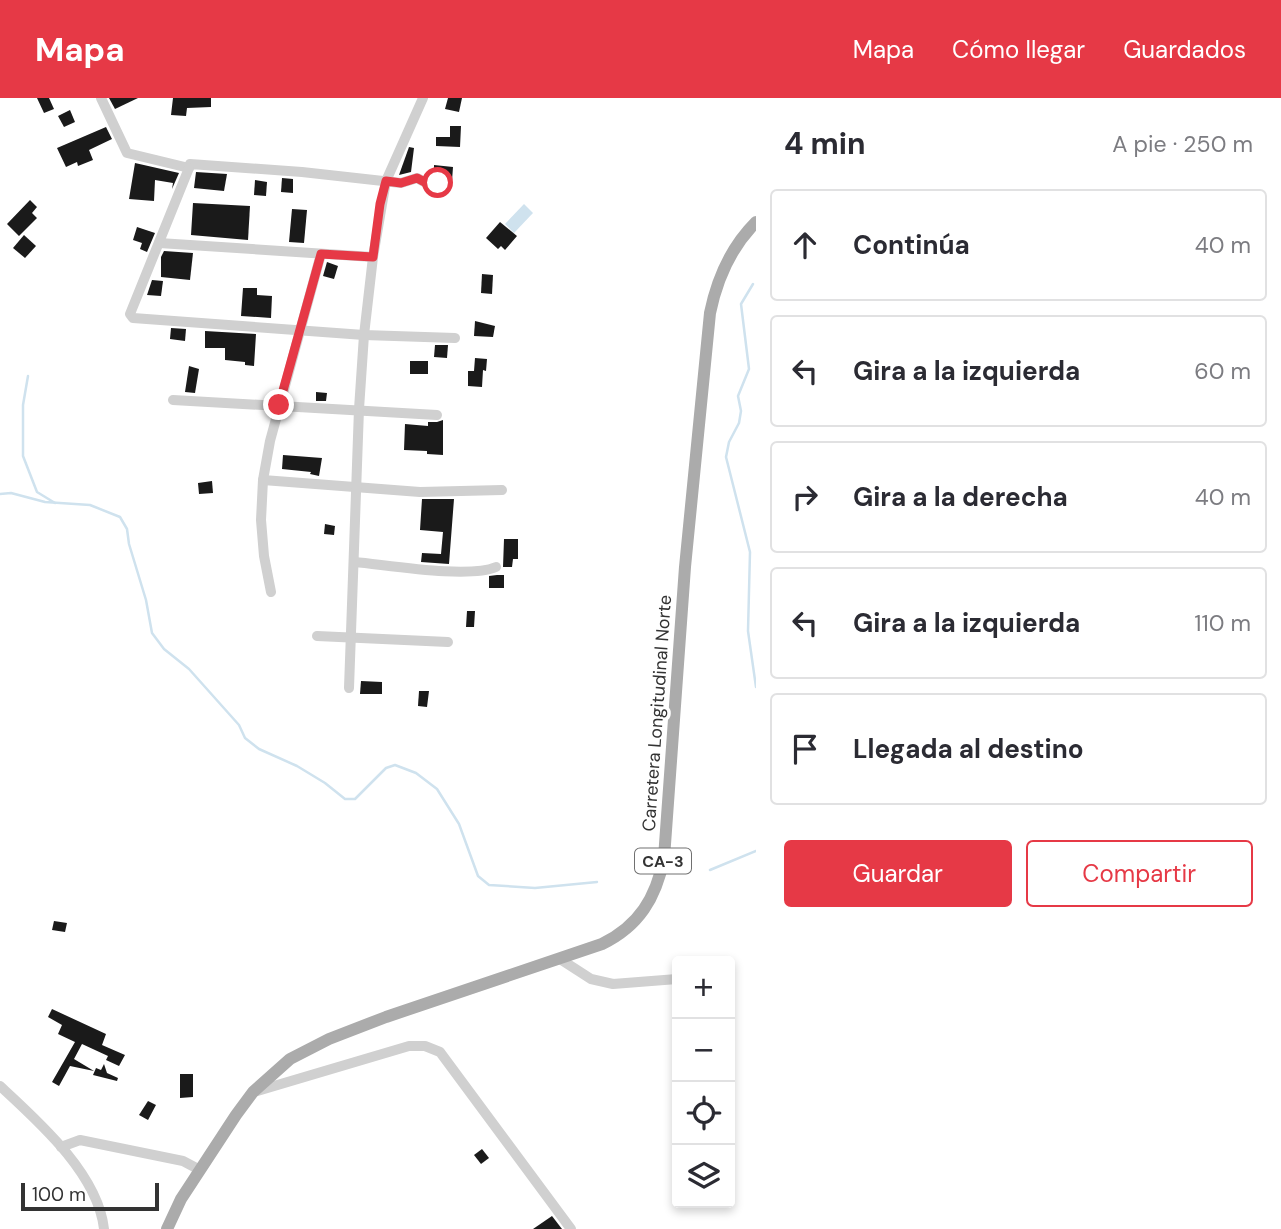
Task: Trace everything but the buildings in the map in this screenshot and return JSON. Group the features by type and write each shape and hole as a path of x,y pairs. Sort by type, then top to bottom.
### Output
{"main road":[{"name":"Carretera Longitudinal Norte","path":"167,1229 200,1170 253,1092 290,1059 329,1039 432,1001 602,944 630,927 647,906 658,882 667,826 685,567 710,313 715,289 725,265 756,222"}],"street":[{"path":"100,98 127,153 189,167"},
{"path":"349,688 359,409 373,257 386,181 423,98"},
{"path":"438,183 432,186 417,178 401,183 190,164 130,314 133,318 364,335 455,338"},
{"path":"159,243 373,257"},
{"path":"271,592 261,520 263,480 279,405 321,254"},
{"path":"173,400 437,415"},
{"path":"263,480 356,485 420,492 502,490"},
{"path":"355,562 435,570 488,570 496,567"},
{"path":"317,636 448,642"},
{"path":"560,959 591,979 613,984 672,979"},
{"path":"253,1092 409,1046 432,1048 440,1052 571,1229"},
{"path":"0,1086 61,1147 97,1202 104,1229"},
{"path":"61,1147 80,1140 183,1161 200,1170"}],"water":[{"path":"524,204 533,213 514,233 505,224"}],"waterway":[{"path":"753,284 741,304 749,369 738,396 741,411 739,423 729,442 726,457 750,552 748,631 756,687"},
{"path":"28,376 23,405 23,456 37,492 55,503"},
{"path":"0,494 11,493 45,502 90,505 120,517 127,529 152,633 164,649 189,669 239,725 245,738 259,749 297,766 345,799 355,799 386,768 395,765 416,773 437,789 459,824 478,876 489,885 535,888 597,882"},
{"path":"710,870 756,851"}],"route":[{"path":"279,405 321,254 373,257 386,181 401,183 417,178 432,186 438,183"}]}
